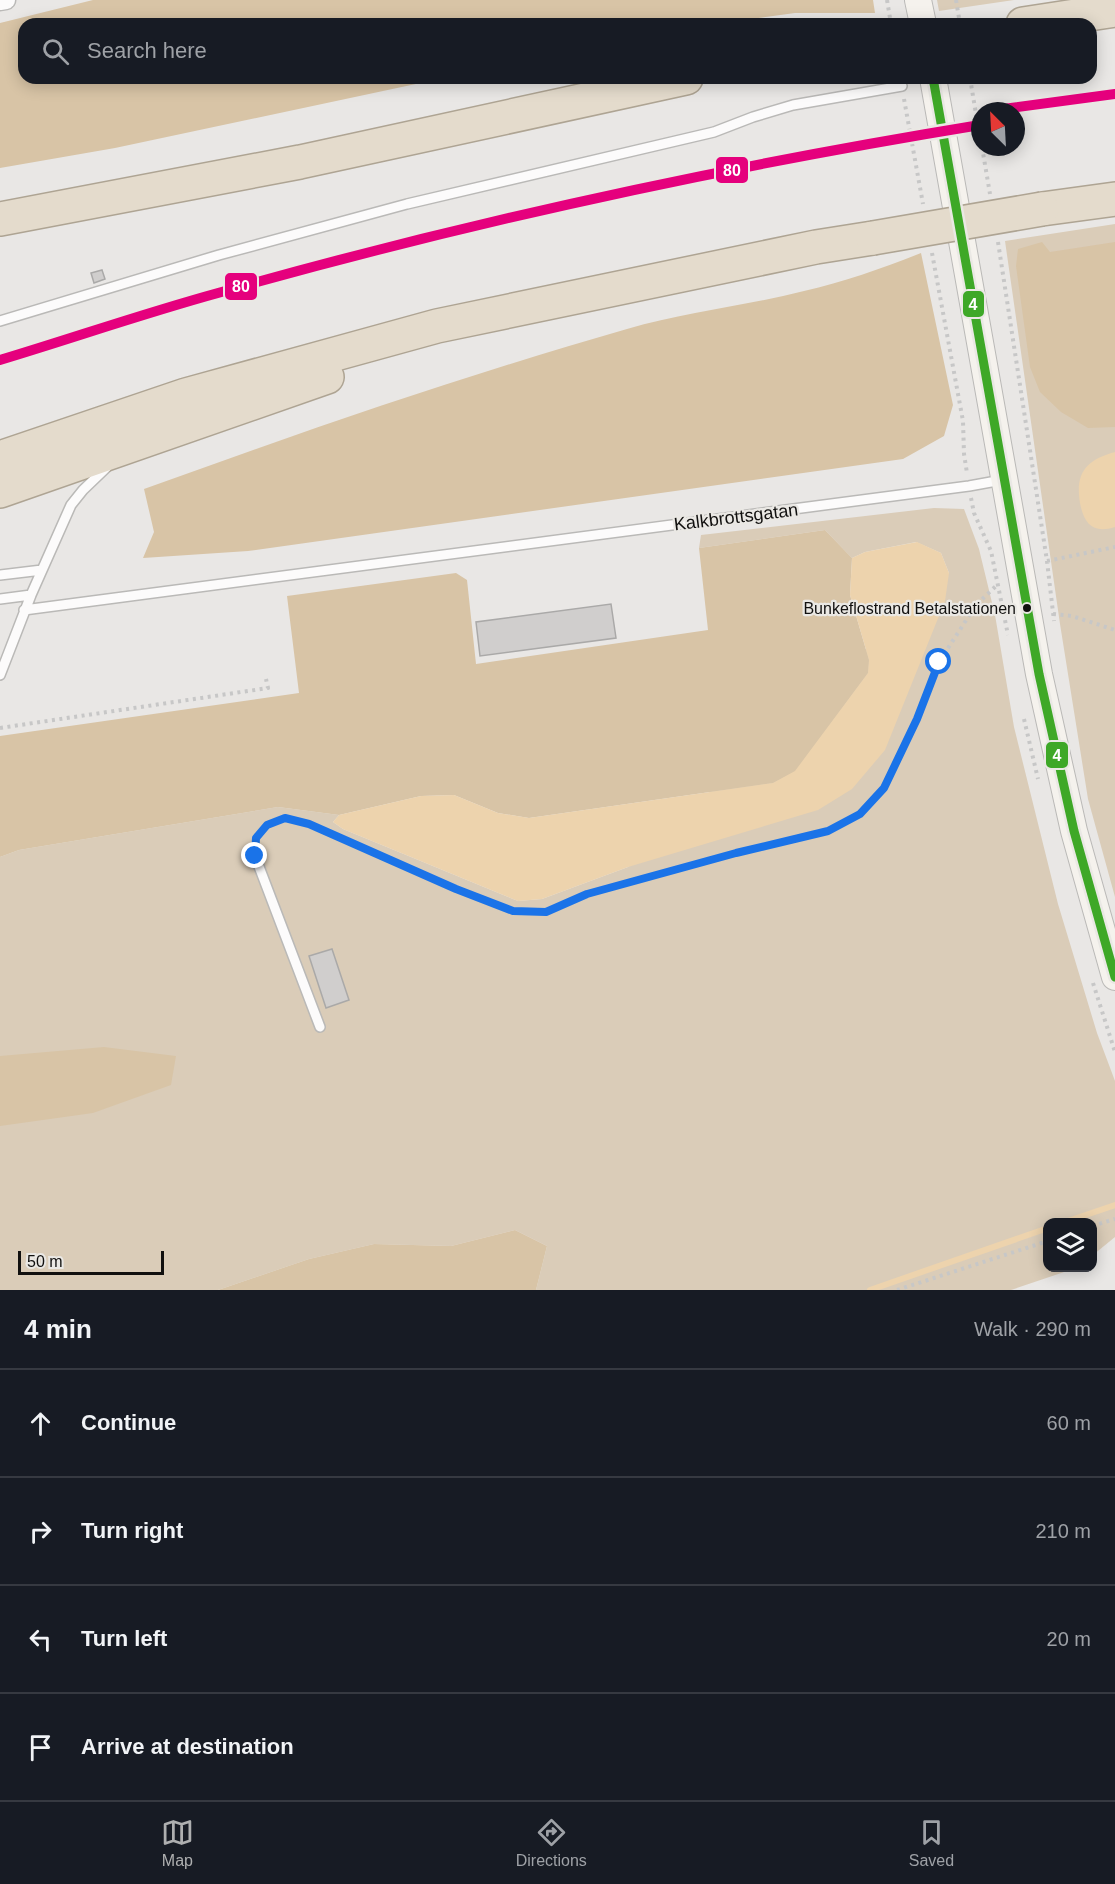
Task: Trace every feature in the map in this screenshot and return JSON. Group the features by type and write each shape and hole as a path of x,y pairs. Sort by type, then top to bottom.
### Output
{"highway":[{"path":"1062,18 1115,10"},
{"path":"0,219 300,162 658,84"},
{"path":"0,209 100,199"},
{"path":"0,243 100,199"},
{"path":"0,458 186,395 426,329 816,248 1042,209 1115,199"},
{"path":"0,491 372,362 674,278"}],"street":[{"path":"0,1 6,0"},
{"path":"918,0 922,18"},
{"path":"934,84 1041,685 1074,831 1115,977"}],"lane":[{"path":"0,321 219,255 407,204 714,132 793,105 902,86"},
{"path":"0,675 24,610 71,505 83,490 129,446"},
{"name":"Kalkbrottsgatan","path":"24,610 1005,480"},
{"path":"0,575 42,570"},
{"path":"0,599 31,595"},
{"path":"255,856 320,1027"}],"path":[{"path":"887,0 890,18"},
{"path":"956,0 959,18"},
{"path":"970,84 973,102"},
{"path":"983,156 991,201"},
{"path":"996,233 1047,561 1054,624"},
{"path":"1047,561 1115,547"},
{"path":"255,856 256,838 267,825 285,818 309,824 456,889 513,911 546,912 587,894 736,853 828,831 860,814 884,788 917,719 939,662 976,605 997,585"},
{"path":"1053,614 1072,616 1115,630"},
{"path":"0,728 268,688 266,680"},
{"path":"1097,1224 1115,1219"},
{"path":"897,1290 1043,1242"}],"shaded area":[{"path":"93,0 873,0 875,13 795,13 759,18 20,18"},
{"path":"937,0 1014,0 939,11"},
{"path":"18,19 18,84 416,84 115,148 0,168 0,23"},
{"path":"1115,224 1115,897 1088,799 1060,624 1005,241"},
{"path":"1042,242 1050,252 1115,242 1115,427 1088,428 1061,412 1040,392 1030,367 1016,266 1018,249"},
{"path":"921,253 953,405 944,436 903,459 248,551 143,558 154,532 144,489 384,405 566,347 649,323 819,287"},
{"path":"1115,452 1115,527 1095,528 1084,517 1080,503 1081,476 1085,469 1097,459"},
{"path":"934,508 964,509 979,549 995,615 1014,727 1058,904 1097,1033 1115,1081 1115,1237 1097,1252 1097,1218 1043,1218 1043,1272 1064,1272 1011,1290 536,1290 547,1246 515,1230 451,1246 374,1244 309,1259 218,1290 0,1290 0,857 19,850 278,807 339,815 333,822 343,829 518,901 542,899 628,867 949,573 941,553 916,542 865,552 852,558 825,530 699,548 701,535"},
{"path":"825,530 852,558 850,595 869,660 868,673 795,772 773,783 529,818 498,813 454,795 421,796 339,815 278,807 19,850 0,857 0,736 299,693 287,596 456,573 467,580 476,664 708,630 699,548"},
{"path":"917,542 941,553 949,573 945,601 885,750 852,789 818,810 628,867 542,899 518,901 343,829 333,822 339,815 421,796 454,795 498,813 529,818 773,783 795,771 868,673 869,660 850,595 852,558 865,552"},
{"path":"104,1047 176,1056 171,1085 93,1113 0,1126 0,1056"},
{"path":"515,1230 547,1246 536,1290 218,1290 309,1259 374,1244 451,1246"}],"building":[{"path":"102,270 105,279 94,283 91,273"},
{"path":"611,604 616,638 480,656 476,622"},
{"path":"332,949 349,1000 326,1008 309,956"}],"waterway":[{"path":"1077,1218 1115,1205"},
{"path":"870,1290 1043,1230"}],"transit line":[{"name":"4","path":"934,84 1039,674 1074,831 1115,977"},
{"name":"80","path":"1025,106 1115,94"},
{"name":"80","path":"0,360 218,293 501,220 692,178 971,126"}],"place":[{"name":"Bunkeflostrand Betalstationen","path":"1027,608"}],"route":[{"path":"255,856 256,838 267,825 285,818 309,824 456,889 513,911 546,912 587,894 736,853 828,831 860,814 884,788 917,719 939,662"}]}
